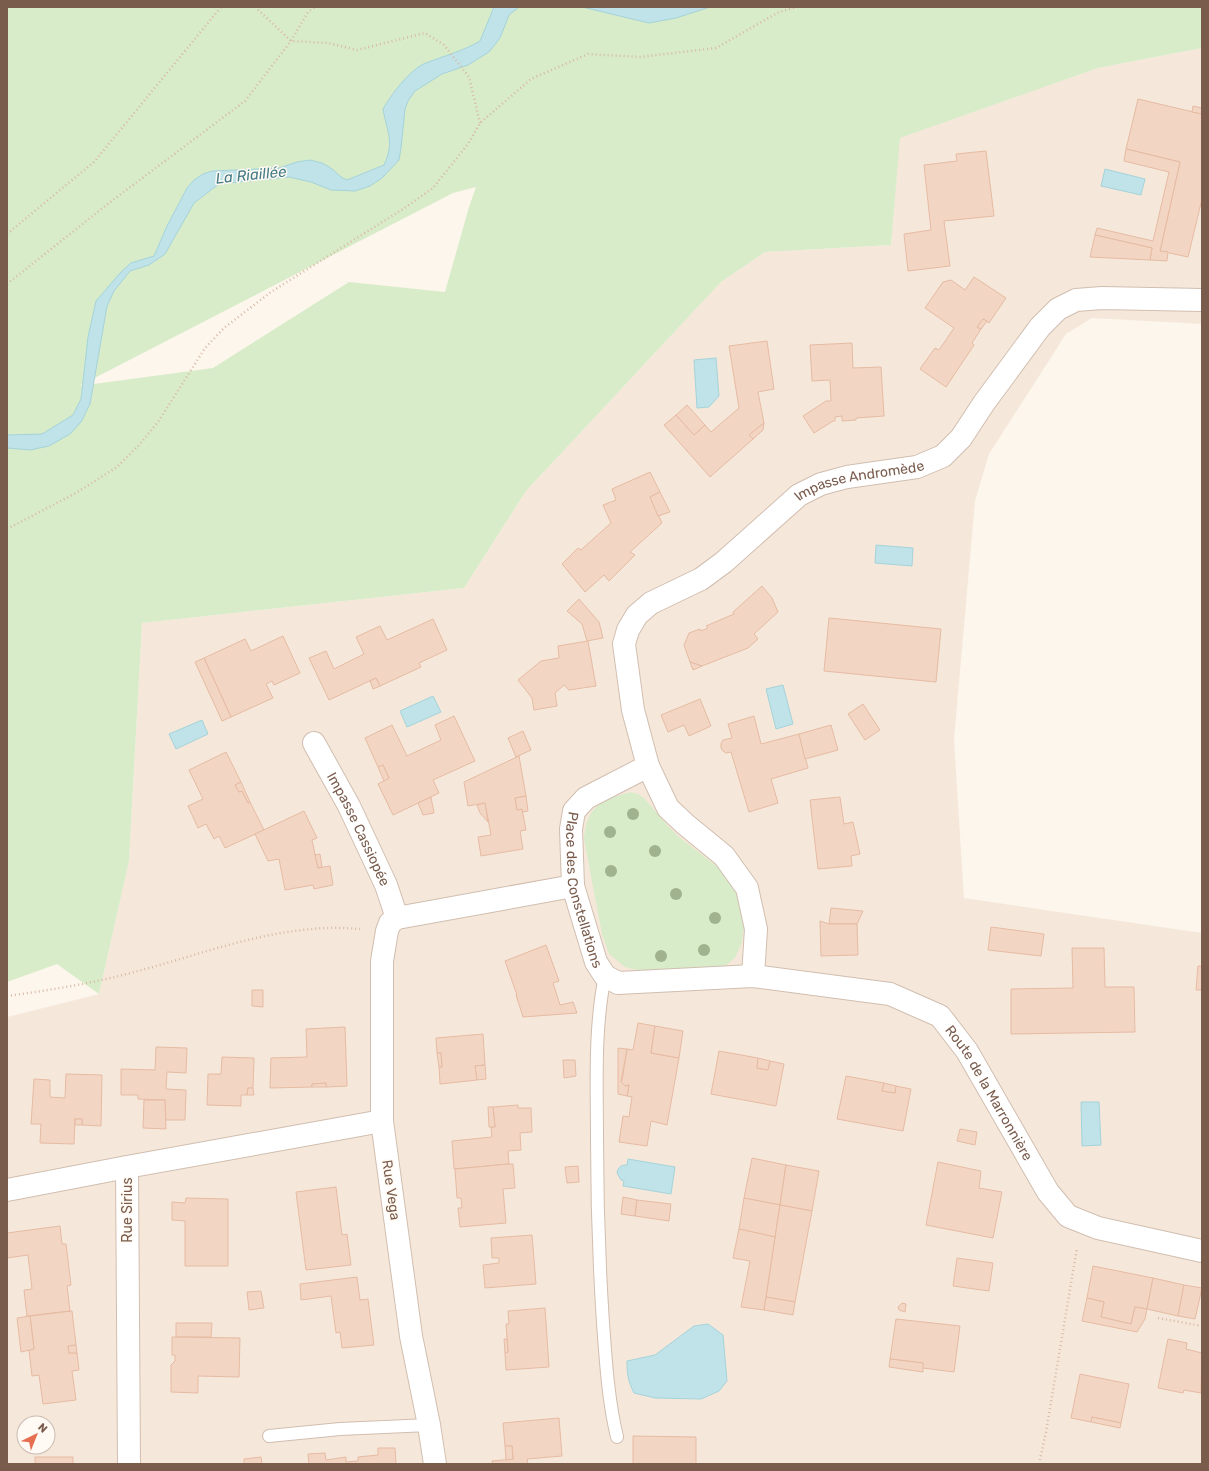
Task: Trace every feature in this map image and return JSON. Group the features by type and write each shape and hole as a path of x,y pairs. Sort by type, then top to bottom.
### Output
{"street":[{"name":"Impasse Andromède","path":"753,976 756,929 747,888 724,856 668,808 648,766 633,710 624,644 628,630 637,615 651,603 702,580 799,495 821,484 847,477 917,467 943,456 961,438 984,403 1040,327 1058,309 1076,300 1083,299 1202,300"},
{"name":"Impasse Cassiopée","path":"314,743 349,806 386,885 392,924"},
{"name":"Place des Constellations","path":"648,766 586,798 574,811 571,829 573,886 596,962 605,976 618,983 753,976"},
{"path":"392,924 573,886"},
{"name":"Rue Vega","path":"392,924 382,961 382,1121 411,1336 429,1425 435,1464"},
{"name":"Route de la Marronnière","path":"753,976 890,994 940,1016 967,1051 1048,1192 1068,1216 1098,1228 1202,1251"},
{"name":"Rue Sirius","path":"129,1464 127,1167 382,1121"},
{"path":"7,1190 127,1167"}],"lane":[{"path":"605,976 600,998 597,1036 599,1261 607,1382 611,1411 618,1437"},
{"path":"269,1436 340,1429 429,1425"}],"path":[{"path":"7,234 94,162 221,7"},
{"path":"255,7 291,41 328,43 357,50 425,33 444,45 469,77 480,123"},
{"path":"7,284 109,203 245,101 291,41 308,12 315,7"},
{"path":"7,529 76,493 118,467 158,422 205,348 224,328 271,292 403,209 433,188 468,144 480,123 531,79 588,54 640,57 716,48 779,12 796,7"},
{"path":"7,996 93,983 139,971 221,946 277,934 311,929 392,924"},
{"path":"1039,1464 1076,1252 1084,1223"},
{"path":"1158,1318 1202,1326"}],"shaded area":[{"path":"1202,48 1202,324 1092,318 1066,334 989,454 975,501 954,740 964,898 1202,933 1202,1464 7,1464 7,1017 99,994 129,861 142,623 464,588 526,491 721,282 765,252 891,245 899,138 1098,68"}],"green space":[{"path":"7,7 1202,7 1202,48 1098,68 900,138 891,245 765,252 721,282 526,491 464,588 142,623 129,861 99,994 57,964 7,982","holes":["476,187 445,292 349,282 213,368 79,386 453,193"]},
{"path":"630,792 638,794 645,799 679,837 723,871 738,889 742,905 744,926 742,942 735,958 723,968 637,970 625,967 609,954 602,934 584,839 588,819 597,806 611,798"}],"water":[{"name":"La Riaillée","path":"494,7 519,7 509,15 500,38 489,52 468,65 442,74 415,91 408,101 405,109 399,160 382,178 370,186 355,191 331,190 311,182 289,177 219,184 194,203 165,254 149,265 130,271 114,291 107,306 90,404 81,422 70,434 49,446 30,450 7,448 7,435 42,434 73,415 81,399 88,337 96,301 121,272 131,263 154,256 167,226 187,188 194,180 203,174 212,171 279,168 297,162 310,160 322,163 347,180 384,165 390,143 383,109 391,97 407,76 420,66 460,51 480,41"},
{"path":"582,7 710,7 676,18 649,23"},
{"path":"1105,169 1145,179 1141,195 1101,186"},
{"path":"716,358 719,396 709,407 697,408 694,360"},
{"path":"876,545 913,548 912,566 875,563"},
{"path":"783,685 793,724 776,729 766,689"},
{"path":"433,696 441,712 407,727 400,711"},
{"path":"202,720 208,734 176,749 169,734"},
{"path":"1081,1102 1099,1102 1101,1145 1082,1146"},
{"path":"628,1159 675,1167 671,1194 623,1186 624,1181 621,1180 617,1173 620,1167 627,1165"},
{"path":"708,1324 723,1335 727,1381 719,1391 701,1399 655,1398 634,1393 628,1377 627,1361 655,1355 694,1326"}],"building":[{"path":"1138,99 1202,114 1202,199 1188,257 1160,251 1180,162 1126,149"},
{"path":"1193,106 1202,108 1202,114 1192,112"},
{"path":"1126,149 1180,162 1160,251 1168,252 1167,261 1150,260 1152,248 1095,235 1097,228 1153,241 1169,172 1124,161"},
{"path":"986,151 994,216 944,221 950,266 908,271 904,234 931,230 924,165 957,161 956,154"},
{"path":"1095,235 1152,248 1150,260 1090,257"},
{"path":"974,277 1006,298 989,323 983,319 977,327 981,329 972,343 974,345 946,387 920,369 935,348 939,350 954,328 925,308 943,282 951,280 965,290"},
{"path":"983,319 987,321 981,329 977,327"},
{"path":"767,341 774,389 758,392 764,423 749,435 753,439 710,477 664,425 676,415 694,435 705,425 711,432 739,408 729,346"},
{"path":"852,343 853,368 881,367 884,416 856,418 856,420 842,421 842,416 835,417 835,421 814,433 803,416 826,401 831,401 830,380 812,381 810,345"},
{"path":"687,405 705,425 694,435 676,415"},
{"path":"764,423 763,430 753,439 749,435"},
{"path":"650,472 660,492 650,497 662,523 630,552 635,555 609,581 604,575 585,592 562,564 578,548 581,550 611,523 603,505 616,500 612,489"},
{"path":"660,492 670,512 658,516 650,497"},
{"path":"762,586 772,598 778,612 754,634 758,639 748,648 702,666 690,662 684,645 689,633 700,629 701,631 708,628 706,626 734,614 733,612"},
{"path":"579,599 599,622 603,638 587,641 582,624 567,611"},
{"path":"829,618 941,629 936,682 824,671"},
{"path":"433,619 447,650 419,663 421,667 380,686 376,678 329,700 309,658 326,651 334,669 364,654 356,637 380,626 387,640"},
{"path":"283,636 300,673 274,685 272,681 266,684 273,698 231,717 204,658 245,639 251,651"},
{"path":"588,641 596,686 569,690 564,685 555,693 557,706 534,710 532,698 518,680 541,661 559,658 558,646"},
{"path":"204,658 231,717 222,721 195,662"},
{"path":"690,662 702,666 693,670"},
{"path":"376,678 380,686 373,689 370,681"},
{"path":"700,699 711,726 689,736 684,725 668,732 661,715"},
{"path":"863,704 880,730 865,740 848,714"},
{"path":"454,716 475,761 433,780 439,793 393,815 378,784 389,778 383,765 378,767 365,738 392,725 407,756 441,740 435,725"},
{"path":"754,716 761,744 799,734 808,768 771,779 778,803 749,812 731,752 726,753 723,751 721,748 721,743 723,740 732,738 728,724"},
{"path":"831,725 838,750 805,759 799,734"},
{"path":"523,731 531,750 516,757 508,738"},
{"path":"226,752 241,782 235,785 239,792 242,791 248,803 250,802 264,830 225,848 219,836 214,839 206,824 198,828 188,806 203,799 189,770"},
{"path":"519,756 526,796 515,798 517,810 522,809 526,830 520,831 523,849 481,856 478,837 491,835 485,803 468,806 464,782"},
{"path":"383,765 389,778 384,781 378,767"},
{"path":"241,782 250,802 248,803 242,791 239,792 235,785"},
{"path":"526,796 528,811 523,812 522,809 517,810 515,798"},
{"path":"431,797 434,813 423,815 418,803"},
{"path":"840,797 844,824 853,822 860,854 851,856 852,866 818,869 810,800"},
{"path":"485,803 488,822 480,813 477,805"},
{"path":"304,811 317,838 312,840 318,868 330,866 333,885 314,889 313,885 285,890 279,859 268,861 255,834"},
{"path":"320,854 322,867 318,868 315,855"},
{"path":"831,908 863,911 857,924 829,924"},
{"path":"820,921 829,924 857,924 858,955 821,956"},
{"path":"991,927 1044,934 1041,956 988,950"},
{"path":"546,945 559,981 553,983 560,1005 573,1002 577,1013 523,1017 505,961"},
{"path":"1072,948 1104,948 1105,987 1134,987 1135,1032 1011,1034 1011,989 1073,988"},
{"path":"1198,966 1202,966 1202,990 1196,990"},
{"path":"252,990 263,990 263,1007 252,1006"},
{"path":"638,1023 655,1026 651,1053 679,1058 667,1125 651,1121 647,1146 619,1142 623,1116 629,1117 632,1097 627,1096 629,1085 625,1086 621,1082 627,1049 633,1050"},
{"path":"655,1026 683,1031 679,1058 651,1053"},
{"path":"345,1027 347,1086 326,1087 326,1083 312,1084 312,1087 270,1088 271,1058 307,1057 306,1029"},
{"path":"483,1034 485,1065 475,1066 477,1080 440,1084 439,1067 442,1067 441,1053 437,1053 436,1038"},
{"path":"156,1047 187,1048 186,1073 167,1072 166,1089 186,1090 185,1120 165,1120 165,1100 138,1099 138,1095 121,1095 121,1069 155,1070"},
{"path":"618,1048 627,1049 621,1082 625,1086 629,1085 627,1096 618,1094"},
{"path":"719,1051 758,1058 757,1068 768,1070 770,1061 784,1064 776,1106 711,1094"},
{"path":"437,1053 441,1053 442,1067 439,1067"},
{"path":"222,1057 254,1058 253,1088 248,1088 247,1095 241,1095 241,1106 207,1105 208,1074 221,1074"},
{"path":"758,1058 770,1061 768,1070 757,1068"},
{"path":"563,1060 575,1060 576,1076 564,1078"},
{"path":"485,1065 486,1079 477,1080 475,1066"},
{"path":"66,1074 102,1075 101,1126 82,1125 82,1119 75,1119 74,1144 40,1143 41,1124 31,1124 34,1079 50,1080 50,1097 65,1098"},
{"path":"846,1076 884,1083 882,1091 895,1093 896,1086 911,1089 903,1131 837,1119"},
{"path":"326,1083 326,1087 312,1087 312,1084"},
{"path":"884,1083 896,1086 895,1093 882,1091"},
{"path":"248,1088 253,1088 254,1095 247,1095"},
{"path":"144,1100 165,1100 166,1129 143,1128"},
{"path":"518,1105 518,1108 531,1108 532,1132 520,1133 521,1150 508,1151 509,1164 454,1169 452,1141 492,1137 491,1127 495,1127 493,1107"},
{"path":"488,1107 493,1107 495,1127 489,1127"},
{"path":"75,1119 82,1119 82,1125 75,1125"},
{"path":"960,1129 977,1132 975,1145 957,1141"},
{"path":"752,1158 786,1165 780,1205 744,1198"},
{"path":"938,1162 981,1171 979,1188 1002,1192 993,1238 926,1225"},
{"path":"513,1164 515,1188 503,1189 506,1223 460,1227 458,1208 462,1208 461,1198 457,1198 455,1169"},
{"path":"786,1165 819,1171 812,1211 780,1205"},
{"path":"578,1166 579,1182 567,1183 565,1167"},
{"path":"336,1187 342,1235 347,1234 351,1265 306,1270 296,1192"},
{"path":"623,1197 637,1200 635,1216 621,1214"},
{"path":"186,1198 228,1199 228,1266 185,1266 185,1221 172,1220 172,1202 185,1203"},
{"path":"744,1198 780,1205 775,1237 739,1229"},
{"path":"637,1200 671,1204 669,1221 635,1216"},
{"path":"780,1205 812,1211 795,1302 766,1297"},
{"path":"60,1226 62,1244 66,1244 71,1285 67,1286 70,1311 27,1316 24,1290 32,1289 28,1255 7,1258 7,1233"},
{"path":"739,1229 775,1237 764,1310 741,1307 750,1261 733,1258"},
{"path":"532,1235 536,1284 485,1288 483,1265 499,1263 499,1258 492,1258 491,1238"},
{"path":"957,1258 993,1263 989,1291 953,1286"},
{"path":"1093,1266 1153,1278 1147,1309 1135,1307 1131,1324 1101,1317 1104,1302 1087,1298"},
{"path":"357,1277 360,1300 368,1299 374,1345 342,1348 340,1332 336,1333 331,1296 301,1300 300,1284"},
{"path":"1153,1278 1184,1285 1178,1316 1147,1309"},
{"path":"1184,1285 1202,1288 1195,1319 1178,1316"},
{"path":"261,1291 264,1308 249,1310 247,1292"},
{"path":"766,1297 795,1302 793,1315 764,1310"},
{"path":"1087,1298 1104,1302 1101,1317 1131,1324 1135,1307 1147,1309 1145,1319 1137,1332 1082,1321"},
{"path":"902,1303 906,1304 905,1312 899,1310 898,1307"},
{"path":"545,1308 549,1367 506,1370 505,1353 508,1352 506,1324 509,1324 508,1311"},
{"path":"72,1311 76,1345 68,1346 69,1353 77,1353 79,1370 72,1371 76,1400 43,1404 39,1375 32,1376 29,1350 34,1349 30,1316"},
{"path":"30,1316 34,1349 21,1352 17,1318"},
{"path":"896,1319 960,1326 954,1372 922,1368 923,1363 890,1359"},
{"path":"176,1323 212,1323 211,1337 176,1337"},
{"path":"172,1337 240,1338 239,1377 198,1376 198,1393 171,1392 171,1365 175,1361 175,1355 172,1355"},
{"path":"504,1339 507,1339 508,1352 505,1353"},
{"path":"1168,1339 1187,1343 1186,1349 1202,1353 1201,1393 1184,1390 1183,1393 1158,1388"},
{"path":"76,1345 77,1353 69,1353 68,1346"},
{"path":"890,1359 923,1363 923,1372 889,1367"},
{"path":"1080,1374 1129,1384 1121,1423 1092,1417 1091,1422 1071,1418"},
{"path":"1092,1417 1121,1423 1120,1428 1091,1422"},
{"path":"559,1418 562,1456 527,1459 528,1464 493,1464 492,1461 513,1459 512,1446 505,1446 503,1423"},
{"path":"633,1436 696,1437 696,1464 633,1464"},
{"path":"505,1446 512,1446 513,1459 506,1460"},
{"path":"378,1448 395,1448 396,1464 309,1464 308,1454 325,1453 326,1460 346,1457 346,1462 358,1461 358,1457 378,1455"},
{"path":"35,1457 73,1457 73,1464 35,1464"},
{"path":"261,1457 262,1464 244,1464 244,1459"}]}
